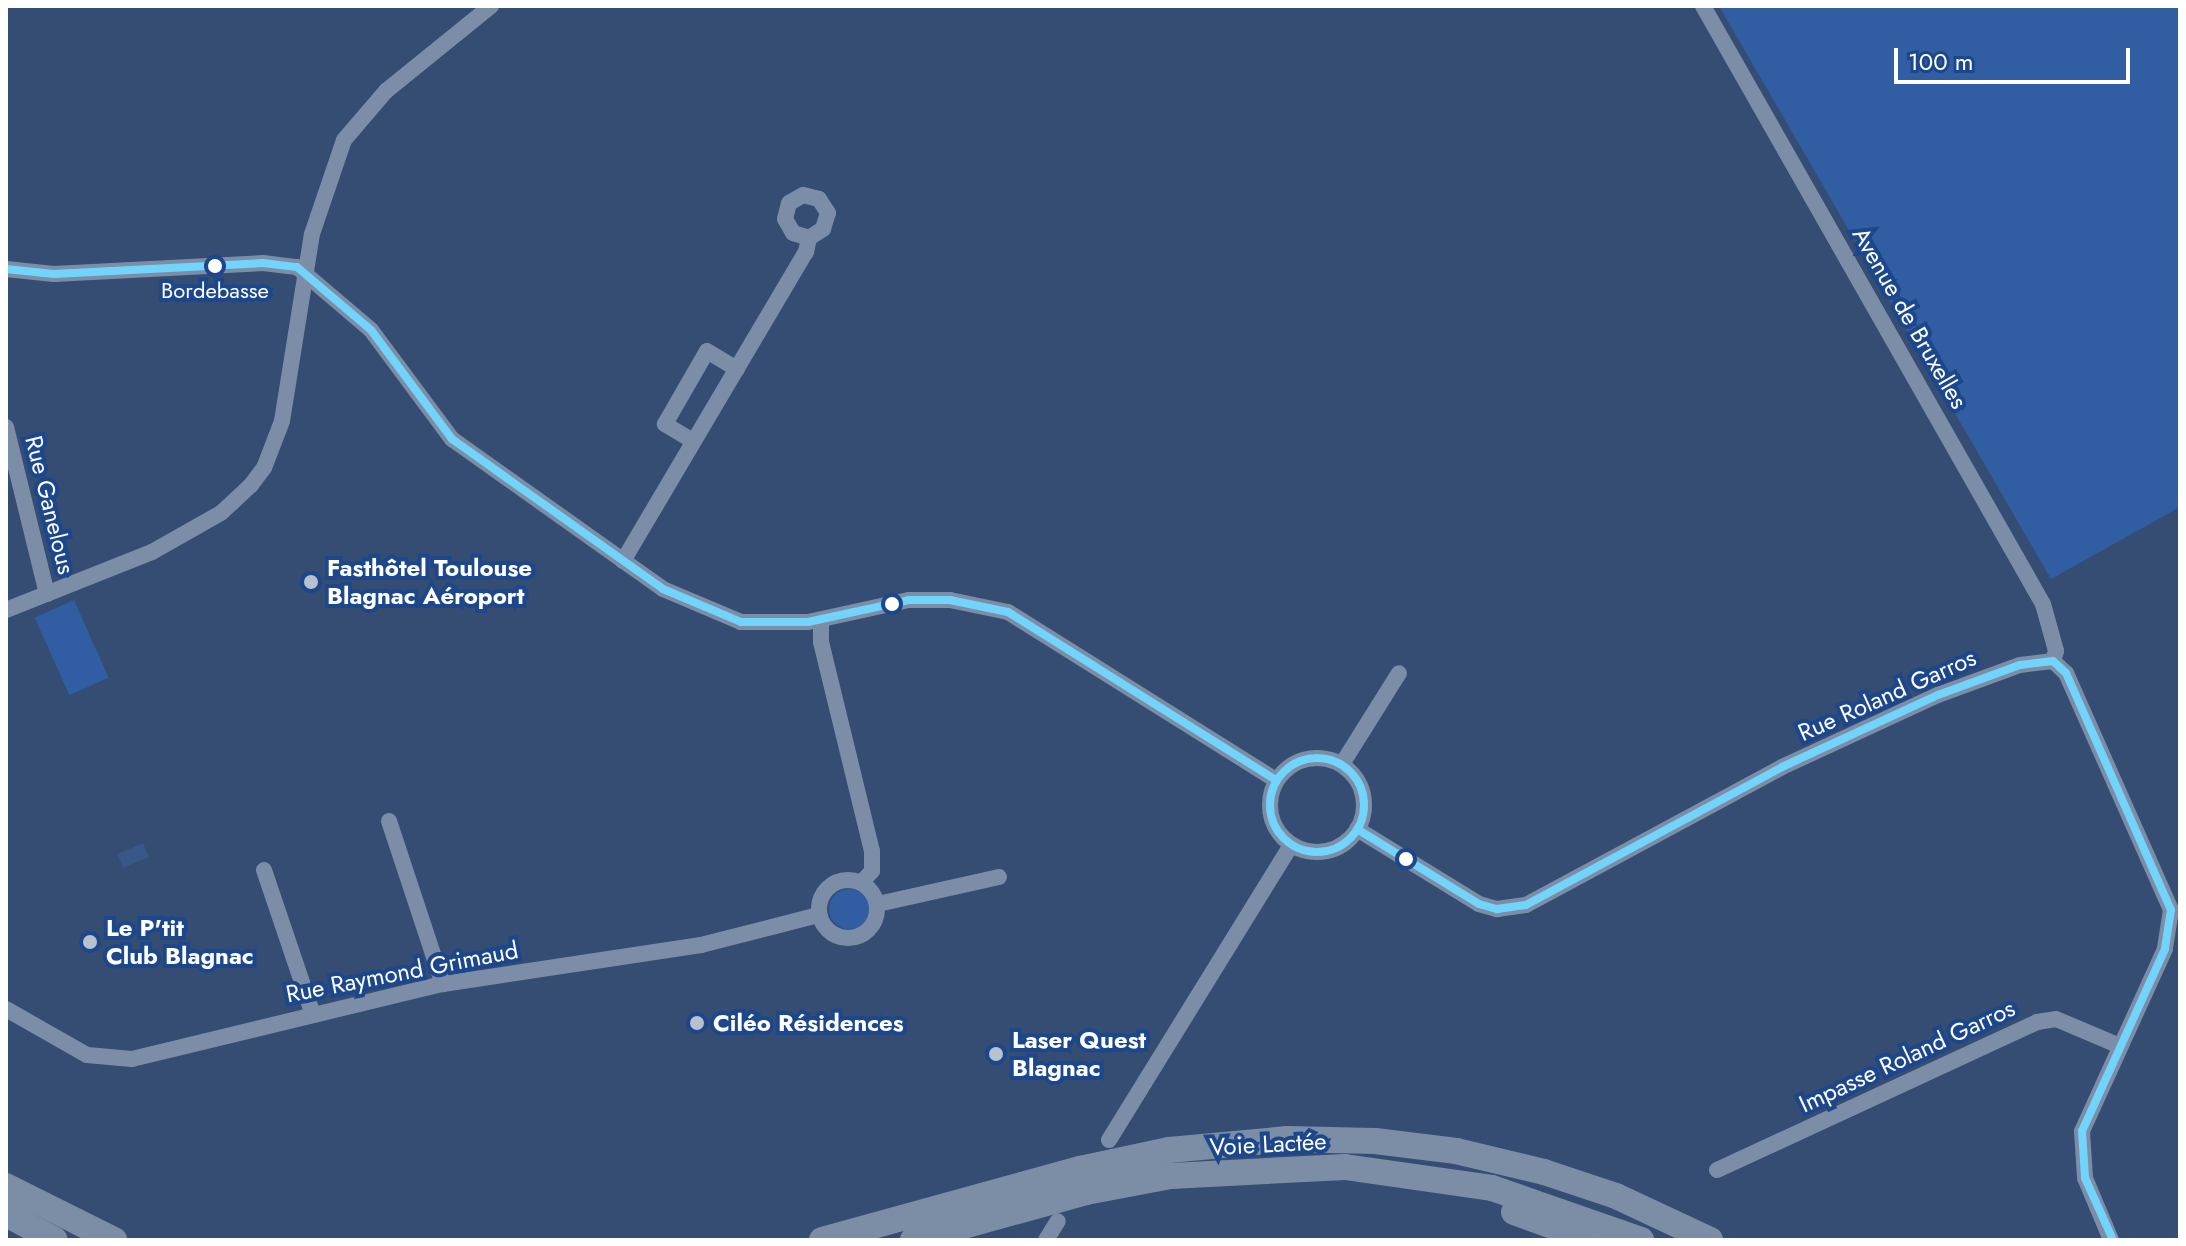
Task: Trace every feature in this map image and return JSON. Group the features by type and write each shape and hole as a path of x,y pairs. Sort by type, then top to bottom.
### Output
{"highway":[{"name":"Voie Lactée","path":"822,1240 1080,1169 1169,1150 1287,1139 1375,1141 1456,1151 1544,1172 1616,1196 1710,1240"},
{"name":"Voie Lactée","path":"913,1240 1086,1192 1171,1176 1345,1167 1492,1188 1641,1240"},
{"path":"1345,1167 1353,1180 1468,1199 1591,1240"},
{"path":"6,1186 114,1240"},
{"path":"6,1214 55,1240"}],"street":[{"path":"6,610 188,533 221,513 251,485 264,468 282,421 317,212 344,140 386,91 491,6"},
{"name":"Avenue de Bruxelles","path":"1703,6 2043,604 2056,651 2053,661"},
{"path":"623,561 806,252 809,238"},
{"path":"6,269 65,274 263,263 297,267 371,330 452,439 663,589 731,620 821,620 909,600 950,600 1008,612 1276,780"},
{"path":"693,441 665,424 707,351 737,369"},
{"name":"Rue Ganelous","path":"6,427 47,594"},
{"path":"821,620 821,642 872,851 872,871 862,882"},
{"path":"2053,661 2066,673 2171,910 2165,949 2082,1131 2080,1154 2112,1239"},
{"name":"Rue Roland Garros","path":"1357,829 1479,904 1497,909 1526,905 1782,767 1938,695 2020,665 2053,661"},
{"path":"1342,764 1399,673"},
{"path":"1306,758 1342,764 1363,794 1357,829 1327,851 1291,845 1270,815 1276,780 1306,758"},
{"path":"389,821 443,984"},
{"path":"1109,1140 1291,845"},
{"path":"264,870 312,1012"},
{"path":"878,904 999,877"},
{"path":"846,879 862,882 878,904 876,919 866,932 851,938 836,935 819,915 820,898 830,885 846,879"},
{"name":"Rue Raymond Grimaud","path":"6,1009 87,1055 108,1060 132,1059 312,1012 443,984 701,945 819,915"},
{"name":"Impasse Roland Garros","path":"1717,1170 2037,1022 2056,1019 2120,1046"},
{"path":"1046,1240 1058,1221"}],"shaded area":[{"path":"1719,6 2180,6 2180,507 2051,579"},
{"path":"74,600 109,678 69,695 35,617"},
{"path":"143,843 149,857 123,868 117,854"},
{"path":"849,889 863,895 869,909 863,923 849,929 835,923 829,909 835,895"}],"transit line":[{"path":"6,269 54,274 263,263 297,267 371,330 452,439 663,589 741,622 808,622 909,600 950,600 1008,612 1276,780"},
{"path":"1357,829 1479,904 1497,909 1526,905 1782,767 1938,695 2020,665 2053,661 2066,673 2171,910 2165,949 2082,1131 2085,1178 2113,1240"},
{"path":"1317,758 1335,762 1350,772 1360,787 1364,805 1360,823 1350,838 1335,848 1317,852 1299,848 1284,838 1274,823 1270,805 1274,787 1284,772 1299,762 1317,758"}],"place":[{"name":"Bordebasse","path":"215,266"},
{"name":"Fasthôtel Toulouse Blagnac Aéroport","path":"311,582"},
{"name":"Le P'tit Club Blagnac","path":"90,942"},
{"name":"Ciléo Résidences","path":"697,1023"},
{"name":"Laser Quest Blagnac","path":"996,1054"}]}
